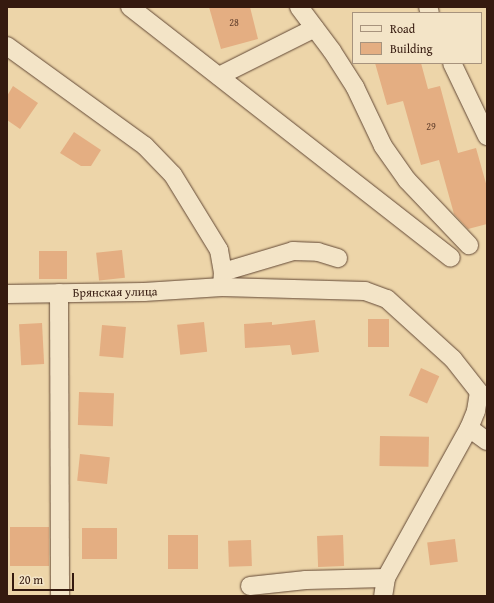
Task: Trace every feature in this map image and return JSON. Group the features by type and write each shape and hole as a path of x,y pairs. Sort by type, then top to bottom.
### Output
{"street":[{"path":"130,7 451,258"},
{"path":"299,7 355,86 383,146 407,180 469,245"},
{"path":"219,76 315,28"},
{"path":"7,46 145,146 173,175 207,227 219,250 223,280"},
{"path":"452,64 487,136"},
{"path":"223,280 293,252 318,252 338,258"},
{"path":"223,280 365,291 387,299 453,359 479,392 476,411 469,428 386,578 383,596"},
{"name":"Брянская улица","path":"7,294 144,292 223,280"},
{"path":"59,293 60,596"},
{"path":"469,428 487,440"},
{"path":"250,586 306,580 386,578"}],"building":[{"path":"209,7 250,7 258,39 221,49"},
{"path":"375,64 421,64 428,89 440,86 458,153 476,148 487,187 487,224 468,229 454,214 439,160 421,165 403,101 387,105"},
{"path":"13,86 38,103 20,129 7,120 7,96"},
{"path":"74,132 101,150 91,166 81,166 60,153"},
{"path":"122,250 125,278 99,281 96,253"},
{"path":"39,251 67,251 67,279 39,279"},
{"path":"368,319 389,319 389,347 368,347"},
{"path":"315,320 319,352 292,355 290,345 245,348 244,324 272,322 272,325"},
{"path":"204,322 207,352 180,355 177,325"},
{"path":"42,323 44,364 21,365 19,324"},
{"path":"102,325 126,327 123,358 99,356"},
{"path":"421,368 439,376 427,404 409,395"},
{"path":"79,392 114,393 113,426 78,425"},
{"path":"380,436 429,437 428,467 379,466"},
{"path":"80,454 110,457 107,484 77,481"},
{"path":"10,527 49,527 49,566 10,566"},
{"path":"82,528 117,528 117,559 82,559"},
{"path":"168,535 198,535 198,569 168,569"},
{"path":"343,535 344,566 318,567 317,536"},
{"path":"455,539 458,562 430,565 427,542"},
{"path":"251,540 252,566 229,567 228,541"}]}
